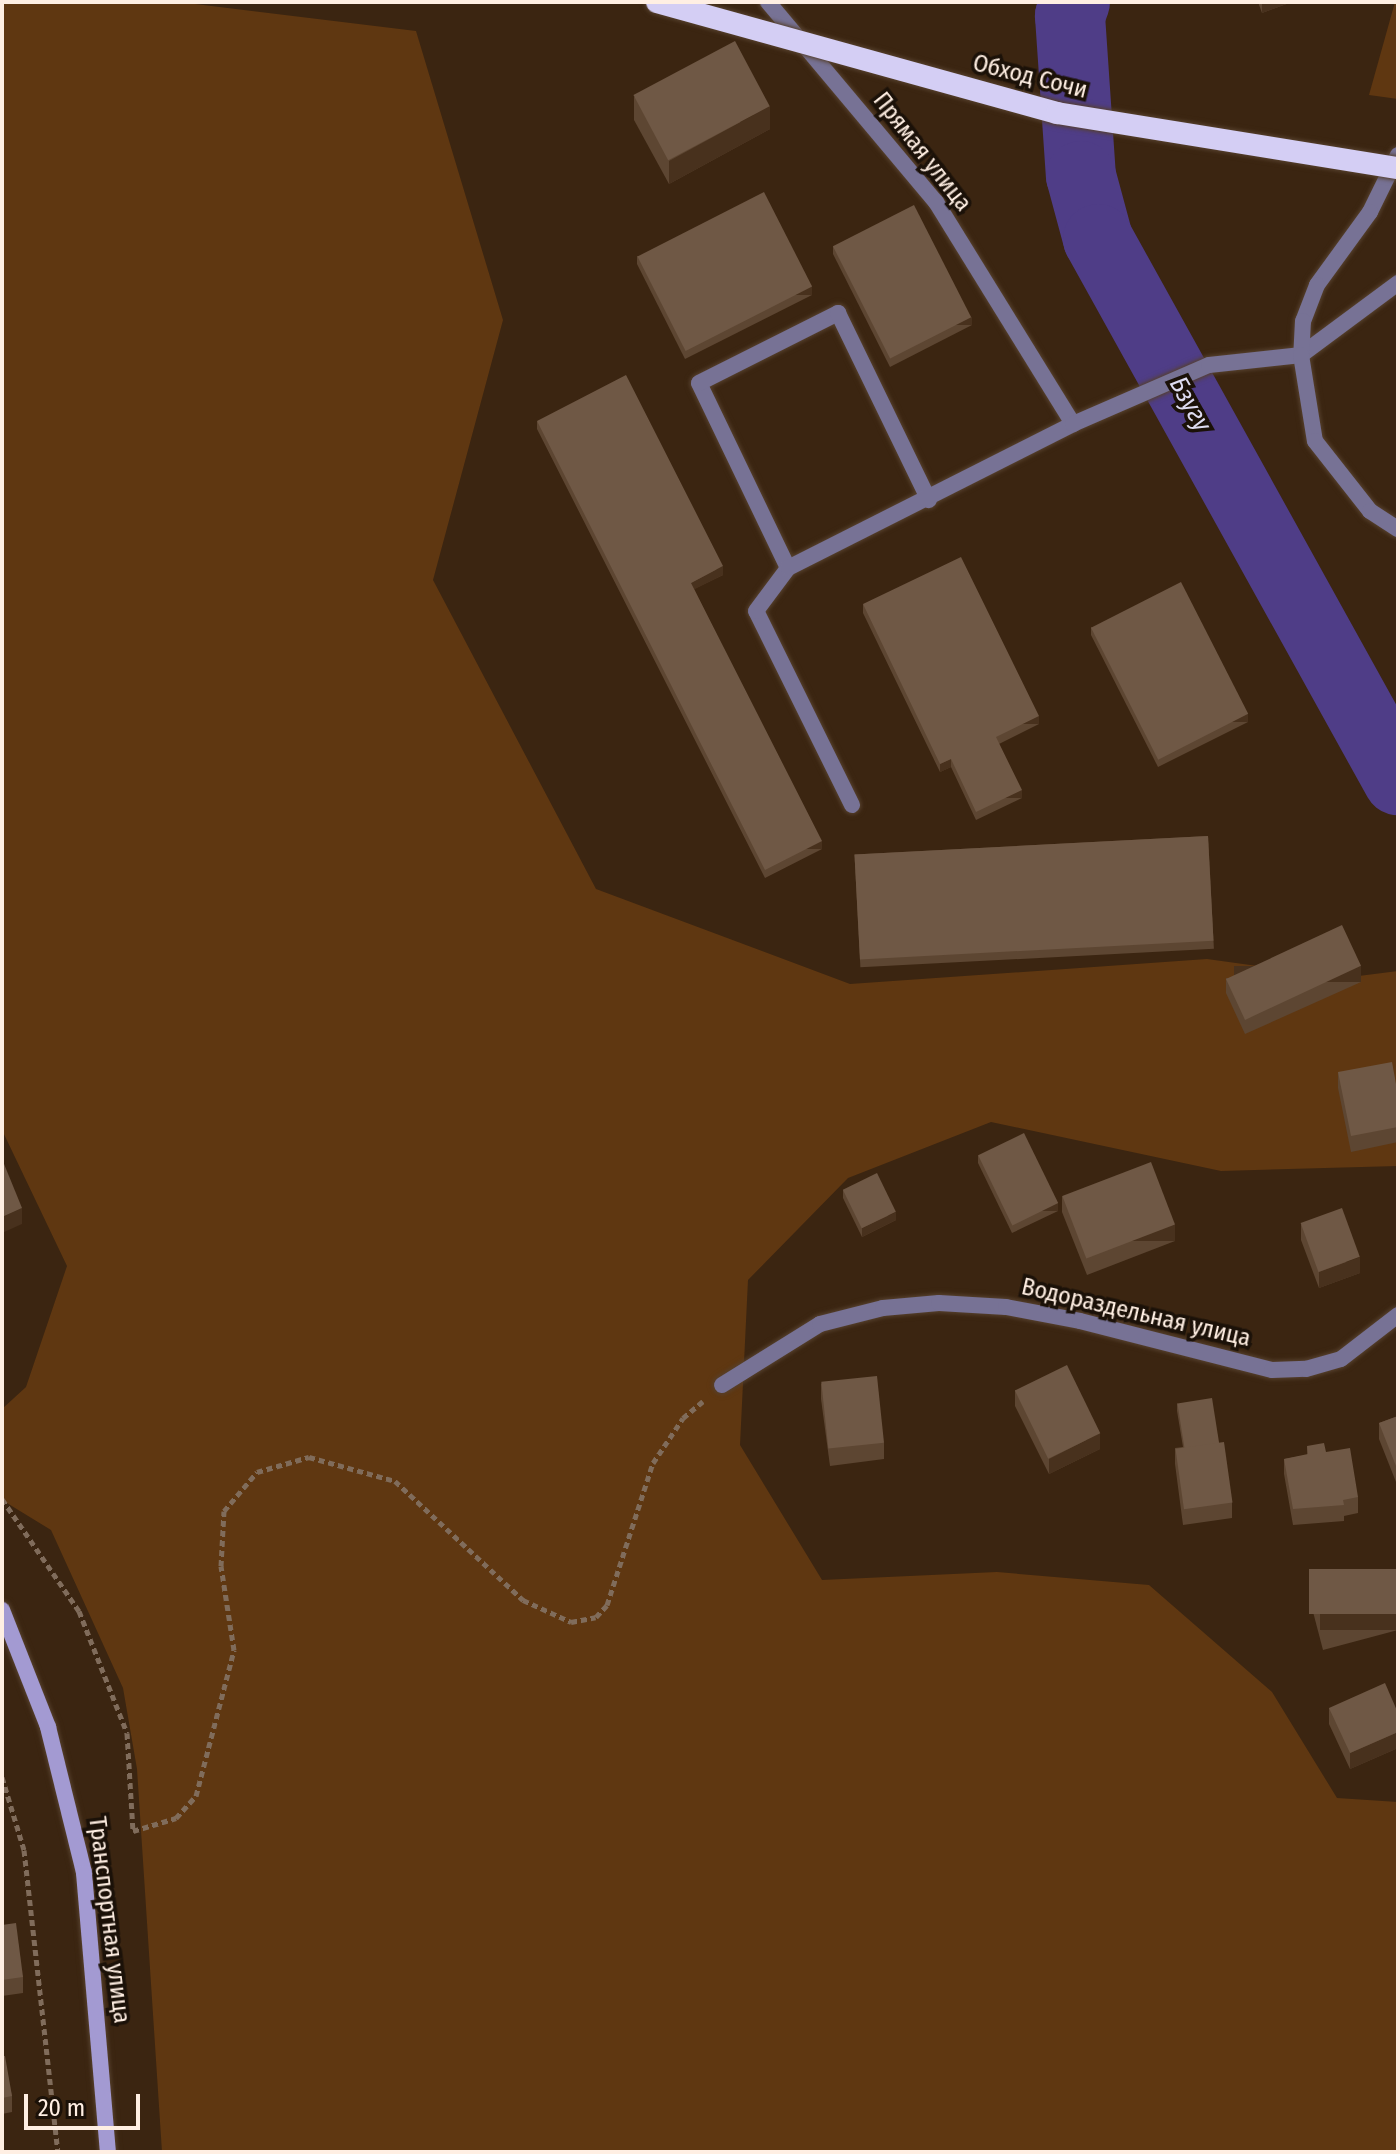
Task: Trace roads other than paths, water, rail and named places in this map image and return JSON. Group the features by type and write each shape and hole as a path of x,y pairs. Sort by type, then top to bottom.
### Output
{"highway":[{"name":"Обход Сочи","path":"657,2 1057,113 1398,168"}],"main road":[{"name":"Транспортная улица","path":"2,1610 48,1727 84,1873 108,2152"}],"street":[{"name":"Прямая улица","path":"768,2 936,202 1073,424"},
{"path":"1398,155 1370,212 1317,285 1303,321 1301,355 1315,441 1370,511 1398,529"},
{"path":"852,805 756,611 788,568 929,500 1136,393 1209,365 1301,355 1398,283"},
{"path":"788,568 699,383 838,313 929,500"},
{"name":"Водораздельная улица","path":"722,1385 820,1324 897,1307 939,1303 1006,1307 1272,1370 1306,1369 1341,1359 1398,1315"}],"waterway":[{"name":"Бзугу","path":"1075,2 1070,16 1081,176 1098,239 1398,780"}]}
